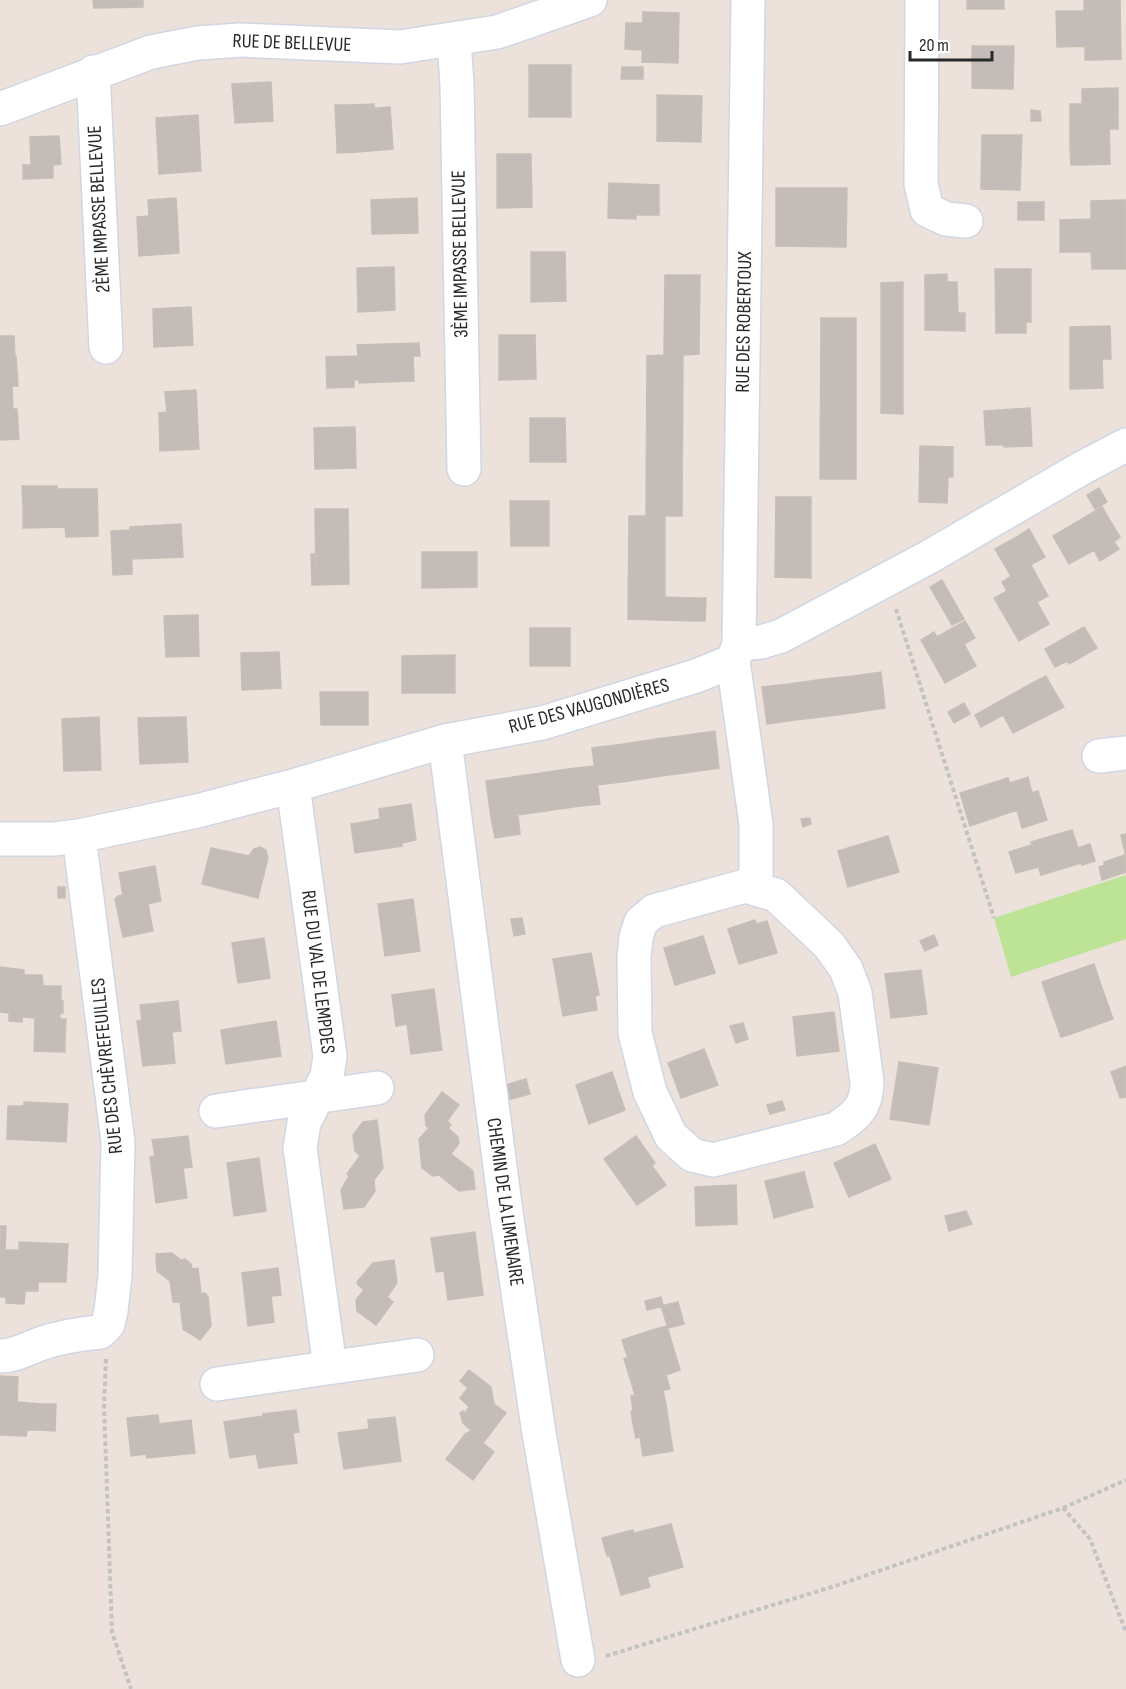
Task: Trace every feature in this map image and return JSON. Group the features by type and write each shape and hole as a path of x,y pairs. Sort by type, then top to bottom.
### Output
{"street":[{"name":"RUE DE BELLEVUE","path":"0,109 151,52 198,43 240,40 400,47 497,32 590,0"},
{"name":"RUE DES ROBERTOUX","path":"748,0 736,652 756,824 756,888"},
{"path":"922,0 921,184 927,210 946,219 966,221"},
{"name":"3ÈME IMPASSE BELLEVUE","path":"454,40 464,469"},
{"name":"2ÈME IMPASSE BELLEVUE","path":"93,72 106,347"},
{"name":"RUE DES VAUGONDIÈRES","path":"0,839 54,839 79,836 197,811 293,786 445,741 542,723 696,676 736,652 782,636 1126,445"},
{"name":"CHEMIN DE LA LIMENAIRE","path":"445,741 505,1205 539,1433 578,1660"},
{"name":"RUE DU VAL DE LEMPDES","path":"293,786 330,1056 327,1076 304,1123 300,1148 330,1367"},
{"name":"RUE DES CHÈVREFEUILLES","path":"79,836 118,1142 115,1276 108,1324 100,1332"},
{"path":"745,886 756,888 776,895 829,945 846,969 855,993 867,1096 862,1107 850,1120 836,1129 713,1160 692,1155 671,1136 650,1092 635,1033 633,957 636,937 641,922 654,911 745,886"},
{"path":"216,1111 377,1088"},
{"path":"0,1356 12,1356 41,1344 77,1334 100,1332"},
{"path":"217,1384 417,1355"}],"path":[{"path":"887,579 994,918"},
{"path":"100,1332 106,1356 104,1405 112,1632 131,1689"},
{"path":"578,1660 605,1656 835,1586 1063,1508 1126,1480"},
{"path":"1063,1508 1090,1539 1126,1632"}],"green space":[{"path":"1126,875 1126,939 1011,977 994,918"}],"building":[{"path":"93,0 143,0 143,7 94,8"},
{"path":"967,0 1004,0 1004,9 967,9"},
{"path":"1084,0 1120,0 1121,59 1095,60 1095,46 1057,47 1056,11 1084,11"},
{"path":"643,12 679,13 678,63 642,62"},
{"path":"626,23 643,23 642,50 625,49"},
{"path":"972,46 1014,46 1013,89 972,88"},
{"path":"1095,46 1095,60 1085,60 1085,47"},
{"path":"529,65 571,65 571,117 529,117"},
{"path":"622,67 643,67 643,79 621,79"},
{"path":"271,82 273,121 235,123 232,84"},
{"path":"1118,88 1118,117 1109,117 1110,164 1083,165 1083,148 1070,148 1070,104 1082,104 1082,89"},
{"path":"657,95 702,96 701,142 657,141"},
{"path":"374,104 374,108 350,110 350,105"},
{"path":"335,105 350,105 350,110 390,107 393,149 357,152 356,147 337,147"},
{"path":"1031,110 1040,111 1041,121 1031,121"},
{"path":"198,115 201,171 159,174 156,118"},
{"path":"1109,117 1118,117 1118,129 1109,129"},
{"path":"982,135 1022,135 1020,190 981,189"},
{"path":"59,136 61,164 53,165 53,178 23,179 23,165 31,165 30,137"},
{"path":"337,147 356,147 357,152 337,153"},
{"path":"1070,148 1083,148 1083,165 1071,165"},
{"path":"497,154 531,154 532,207 497,208"},
{"path":"609,183 659,185 659,215 636,215 636,219 608,218"},
{"path":"776,188 847,188 846,247 776,246"},
{"path":"176,198 177,214 149,216 148,200"},
{"path":"417,198 418,233 372,234 371,200"},
{"path":"1126,200 1126,269 1092,269 1091,252 1060,252 1060,220 1091,219 1091,201"},
{"path":"1018,202 1044,202 1044,220 1018,220"},
{"path":"177,214 179,253 139,256 137,217"},
{"path":"531,252 565,252 566,301 531,302"},
{"path":"394,267 395,310 358,312 357,268"},
{"path":"995,269 1031,269 1031,322 1016,321 1015,333 996,333"},
{"path":"947,274 947,282 925,282 925,275"},
{"path":"665,275 700,275 699,354 683,355 682,516 665,516 665,597 693,598 692,621 628,619 629,516 646,516 647,356 664,355"},
{"path":"903,282 903,414 881,413 881,283"},
{"path":"925,282 957,282 958,313 965,313 965,331 925,330"},
{"path":"191,307 193,345 154,347 153,309"},
{"path":"821,318 856,318 856,479 820,479"},
{"path":"1026,322 1026,333 1015,333 1016,323"},
{"path":"1110,326 1111,359 1102,359 1103,388 1070,389 1070,327"},
{"path":"499,335 535,335 536,379 499,380"},
{"path":"0,336 14,336 15,357 0,358"},
{"path":"419,343 420,356 413,356 414,381 359,383 359,380 354,380 354,387 327,388 326,357 358,356 357,345"},
{"path":"16,357 18,386 12,386 13,409 17,409 19,439 0,440 0,358"},
{"path":"196,390 199,449 160,451 159,413 167,412 165,392"},
{"path":"1030,408 1032,446 986,445 984,411"},
{"path":"530,418 565,418 566,462 530,462"},
{"path":"355,427 356,468 315,469 314,428"},
{"path":"920,446 953,447 953,477 948,477 947,503 919,502"},
{"path":"22,486 97,489 98,526 65,527 65,520 31,521 30,505 23,505"},
{"path":"1099,488 1107,502 1095,509 1087,495"},
{"path":"776,497 811,497 811,578 775,577"},
{"path":"510,501 549,501 549,546 511,546"},
{"path":"23,505 30,505 31,521 65,520 65,527 23,528"},
{"path":"1102,507 1120,537 1114,542 1119,549 1100,561 1094,550 1069,564 1053,536"},
{"path":"315,509 348,509 349,584 316,585"},
{"path":"181,524 183,557 132,559 132,574 113,575 111,531 130,530 130,527"},
{"path":"98,526 98,536 66,537 65,527"},
{"path":"1029,529 1045,557 1034,563 1018,536"},
{"path":"1018,536 1034,563 1031,565 1039,580 1010,596 1002,582 1011,576 995,549"},
{"path":"422,552 477,552 477,587 422,588"},
{"path":"311,554 316,554 316,585 312,585"},
{"path":"942,580 964,619 952,625 930,587"},
{"path":"1039,580 1048,596 1037,602 1049,624 1019,641 994,598 1007,591 1010,596"},
{"path":"693,598 706,598 705,621 692,621"},
{"path":"198,615 199,656 166,657 164,616"},
{"path":"965,621 975,638 964,644 976,666 945,683 921,640 934,632 937,637"},
{"path":"1084,627 1097,648 1069,664 1067,661 1055,667 1045,649"},
{"path":"530,628 570,628 570,666 530,666"},
{"path":"279,652 281,688 242,690 241,653"},
{"path":"455,655 455,693 402,693 402,656"},
{"path":"881,672 885,708 859,712 854,676"},
{"path":"854,676 859,712 829,716 824,679"},
{"path":"1046,676 1053,689 1042,695 1034,682"},
{"path":"824,679 829,716 795,720 789,684"},
{"path":"1034,682 1042,695 1053,689 1064,707 1013,733 1003,715 981,727 975,715"},
{"path":"789,684 795,720 767,724 762,687"},
{"path":"320,692 368,692 368,725 321,725"},
{"path":"964,703 970,714 954,723 948,712"},
{"path":"99,717 101,770 64,771 62,719"},
{"path":"186,717 188,762 140,764 138,718"},
{"path":"715,731 719,768 692,772 687,735"},
{"path":"687,735 692,772 661,776 656,739"},
{"path":"656,739 661,776 629,781 624,744"},
{"path":"624,744 629,781 597,785 592,748"},
{"path":"595,766 600,804 573,807 568,769"},
{"path":"568,769 573,807 546,811 541,773"},
{"path":"541,773 546,811 518,815 513,777"},
{"path":"513,777 518,815 491,818 486,781"},
{"path":"1028,777 1032,793 1015,798 1010,783"},
{"path":"1008,778 1015,798 1038,791 1047,820 1022,828 1017,810 970,826 960,793"},
{"path":"411,804 416,840 402,843 402,846 355,853 351,824 380,819 379,809"},
{"path":"518,815 520,834 495,838 491,818"},
{"path":"810,818 811,824 803,827 801,819"},
{"path":"1072,830 1078,848 1090,844 1095,861 1041,875 1031,842"},
{"path":"1126,834 1126,857 1121,835"},
{"path":"888,836 899,872 848,887 838,851"},
{"path":"1032,845 1039,867 1016,873 1009,852"},
{"path":"260,847 266,850 268,858 258,898 202,884 211,848 249,856 254,849"},
{"path":"1125,855 1126,872 1120,874 1116,858"},
{"path":"1116,858 1120,874 1108,878 1104,862"},
{"path":"1105,865 1108,878 1102,880 1099,867"},
{"path":"155,866 161,901 148,904 153,931 123,937 115,899 123,895 119,873"},
{"path":"58,887 65,887 65,898 58,898"},
{"path":"413,899 420,951 385,956 378,904"},
{"path":"522,918 525,934 514,936 511,919"},
{"path":"755,920 757,924 767,921 777,953 739,964 728,929"},
{"path":"934,935 938,945 925,951 920,941"},
{"path":"703,936 715,973 675,985 664,948"},
{"path":"264,938 270,978 238,983 232,943"},
{"path":"591,953 599,995 595,996 597,1010 563,1016 553,959"},
{"path":"1094,964 1103,991 1097,993 1107,1021 1071,1034 1061,1005 1051,1009 1042,982"},
{"path":"0,967 24,970 22,1022 9,1021 9,1013 0,1012"},
{"path":"921,970 927,1014 891,1018 885,974"},
{"path":"24,975 42,975 43,986 61,986 63,1013 60,1013 60,1019 66,1019 65,1039 60,1038 59,1052 34,1051 35,1018 22,1017"},
{"path":"434,989 442,1050 411,1054 407,1024 396,1026 392,995"},
{"path":"1103,991 1113,1019 1107,1021 1097,993"},
{"path":"178,1001 181,1031 172,1032 175,1063 143,1066 137,1021 142,1020 140,1005"},
{"path":"1061,1005 1071,1034 1061,1037 1051,1009"},
{"path":"834,1012 839,1051 797,1056 793,1017"},
{"path":"276,1021 281,1056 226,1064 221,1030"},
{"path":"743,1023 748,1039 736,1043 730,1026"},
{"path":"60,1038 65,1039 65,1052 59,1052"},
{"path":"704,1049 718,1085 681,1098 668,1063"},
{"path":"899,1062 938,1068 929,1125 890,1119"},
{"path":"1126,1066 1126,1097 1120,1098 1111,1072"},
{"path":"612,1072 625,1110 589,1124 576,1085"},
{"path":"526,1079 530,1094 507,1100 506,1085"},
{"path":"442,1092 459,1105 447,1121 451,1125 448,1128 458,1137 459,1143 451,1154 473,1171 475,1189 459,1191 439,1175 433,1176 422,1168 419,1139 429,1128 426,1126 425,1115"},
{"path":"782,1101 785,1110 770,1114 767,1105"},
{"path":"24,1102 68,1104 66,1142 7,1139 8,1106 24,1106"},
{"path":"377,1120 383,1168 374,1180 375,1191 364,1207 344,1209 341,1190 349,1176 347,1174 360,1156 355,1151 353,1135 363,1122"},
{"path":"188,1136 192,1167 183,1168 187,1198 156,1203 150,1157 155,1156 152,1140"},
{"path":"636,1136 655,1163 652,1166 666,1185 637,1205 604,1159"},
{"path":"875,1144 891,1179 849,1197 834,1163"},
{"path":"259,1158 266,1211 234,1216 227,1163"},
{"path":"804,1172 813,1207 774,1218 765,1181"},
{"path":"736,1185 737,1224 696,1226 695,1187"},
{"path":"966,1211 972,1224 949,1231 945,1216"},
{"path":"0,1226 6,1226 5,1250 19,1250 19,1242 68,1244 66,1282 38,1282 38,1291 25,1291 24,1304 6,1303 6,1297 0,1297"},
{"path":"475,1232 483,1295 448,1300 444,1271 436,1272 431,1238"},
{"path":"172,1253 181,1260 185,1259 191,1264 192,1269 198,1268 201,1294 205,1293 208,1296 211,1326 200,1340 183,1329 180,1302 173,1302 170,1281 157,1271 156,1254"},
{"path":"394,1260 397,1283 387,1297 393,1302 376,1325 357,1311 356,1300 364,1290 357,1282 373,1263"},
{"path":"278,1268 281,1295 271,1296 274,1322 248,1326 242,1273"},
{"path":"661,1297 663,1306 647,1310 645,1301"},
{"path":"678,1302 684,1324 668,1328 661,1306"},
{"path":"667,1326 680,1370 666,1375 652,1330"},
{"path":"652,1330 666,1375 632,1385 628,1372 632,1370 622,1340"},
{"path":"628,1357 632,1370 628,1372 624,1359"},
{"path":"469,1370 491,1387 494,1404 506,1413 483,1443 494,1452 473,1480 446,1459 466,1433 471,1430 463,1423 460,1413 463,1411 465,1413 469,1407 460,1398 468,1388 460,1381"},
{"path":"666,1375 670,1389 635,1396 632,1385"},
{"path":"0,1376 18,1377 17,1402 40,1404 39,1430 27,1430 26,1436 0,1435"},
{"path":"663,1391 666,1405 633,1410 631,1396"},
{"path":"40,1404 56,1404 55,1431 39,1430"},
{"path":"666,1405 673,1451 643,1456 638,1424 633,1424 631,1411"},
{"path":"296,1410 299,1432 293,1433 297,1463 259,1468 256,1454 230,1458 224,1422"},
{"path":"158,1415 159,1424 191,1420 195,1453 147,1458 146,1454 131,1456 127,1418"},
{"path":"395,1417 401,1461 344,1469 338,1433 369,1429 368,1420"},
{"path":"633,1424 638,1424 640,1437 636,1438"},
{"path":"671,1524 683,1567 647,1577 650,1587 621,1595 610,1556 607,1556 602,1538"}]}
